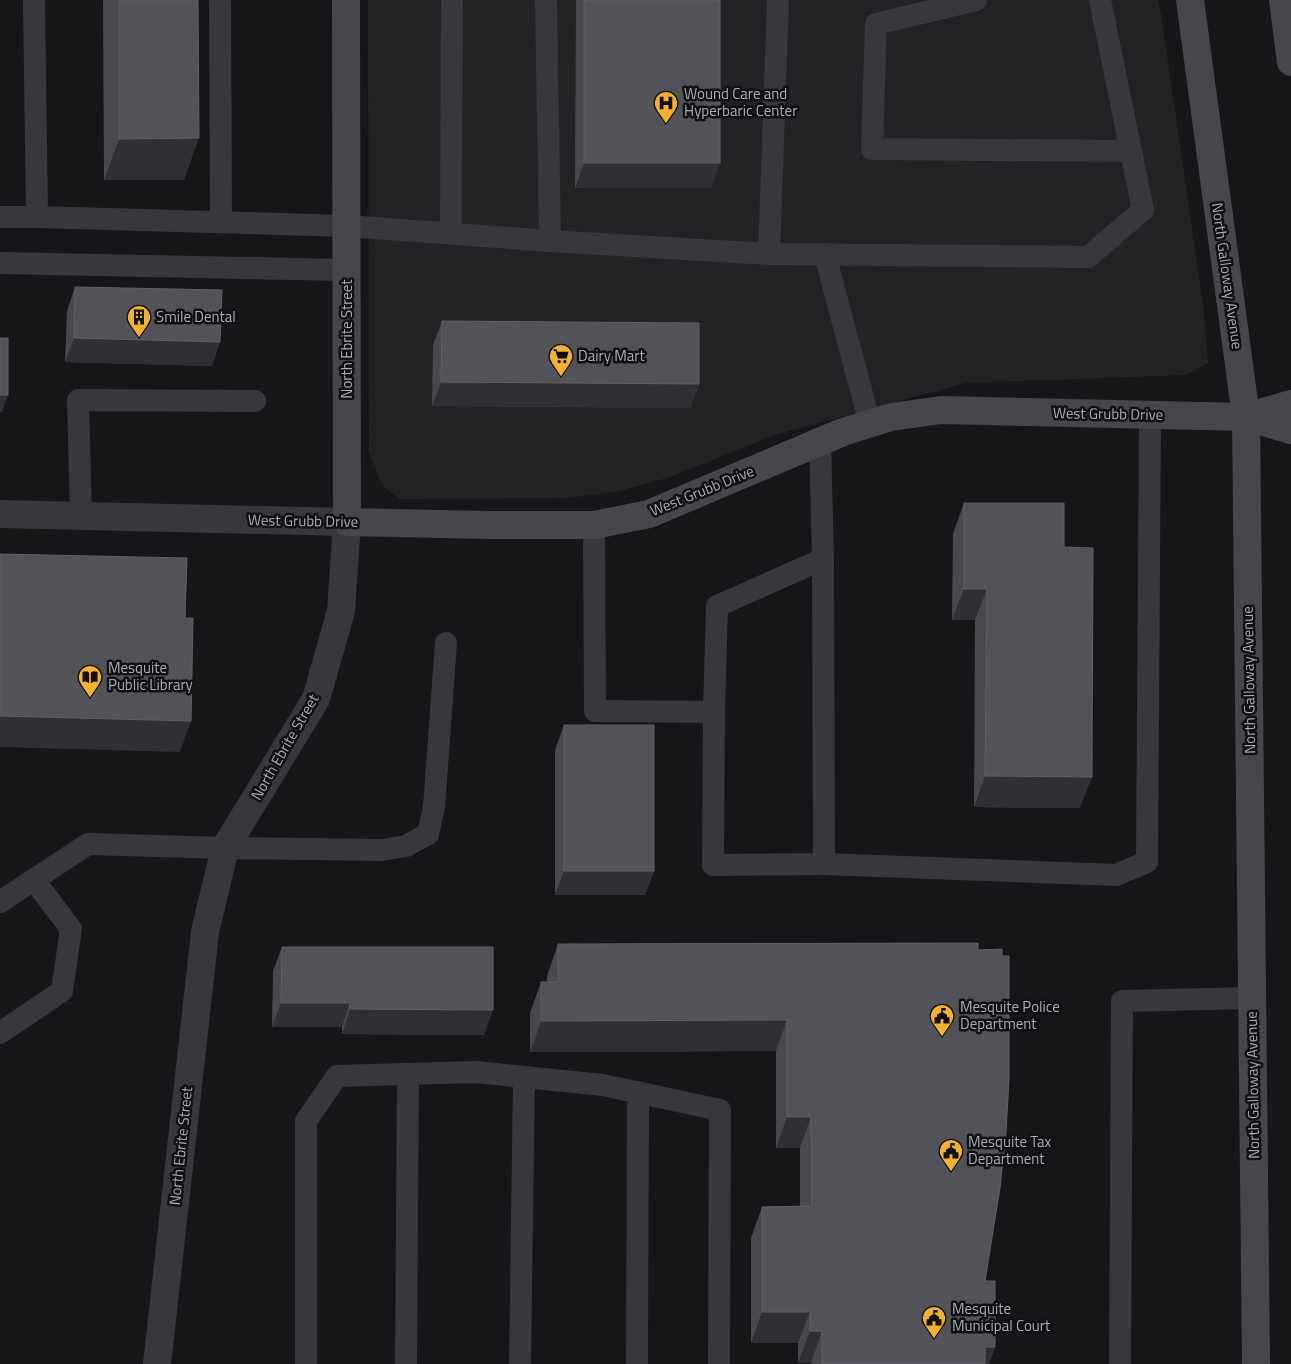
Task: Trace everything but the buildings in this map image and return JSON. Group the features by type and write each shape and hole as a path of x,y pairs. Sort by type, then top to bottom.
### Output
{"street":[{"name":"North Ebrite Street","path":"157,1364 205,932 225,848 316,699 341,611 347,522 346,0"},
{"name":"North Galloway Avenue","path":"1190,0 1246,417 1256,1364"},
{"path":"1283,0 1291,62"},
{"name":"West Grubb Drive","path":"1246,417 1291,404"},
{"name":"West Grubb Drive","path":"0,514 487,525 594,525 649,514 843,432 891,417 940,410 1246,417 1291,430"}],"lane":[{"path":"34,0 37,218"},
{"path":"220,0 221,222"},
{"path":"451,233 452,0"},
{"path":"546,0 550,241"},
{"path":"769,254 778,0"},
{"path":"976,0 876,24 872,148 1131,151"},
{"path":"0,217 346,226 769,254 1088,257 1143,210 1100,0"},
{"path":"825,255 870,424"},
{"path":"0,263 346,270"},
{"path":"81,516 78,400 255,401"},
{"path":"823,559 717,606 713,865 824,864 1116,876 1147,862 1150,415"},
{"path":"820,442 823,559 824,864"},
{"path":"594,525 594,711 714,712"},
{"path":"0,902 88,844 382,850 406,846 428,834 434,807 446,643"},
{"path":"0,1033 62,991 70,929 34,880"},
{"path":"1120,1364 1122,1001 1252,998"},
{"path":"306,1364 306,1121 337,1076 475,1072 604,1085 720,1110 719,1364"},
{"path":"406,1364 408,1074"},
{"path":"520,1364 524,1077"},
{"path":"637,1364 638,1092"}],"shaded area":[{"path":"368,0 1158,0 1204,312 1208,363 1186,375 966,383 775,435 671,477 615,492 568,498 399,499 381,484 369,451"}],"place":[{"name":"Wound Care and Hyperbaric Center","path":"666,124"},
{"name":"Smile Dental","path":"139,338"},
{"name":"Dairy Mart","path":"561,377"},
{"name":"Mesquite Public Library","path":"90,698"},
{"name":"Mesquite Police Department","path":"942,1037"},
{"name":"Mesquite Tax Department","path":"951,1172"},
{"name":"Mesquite Municipal Court","path":"934,1339"}]}
